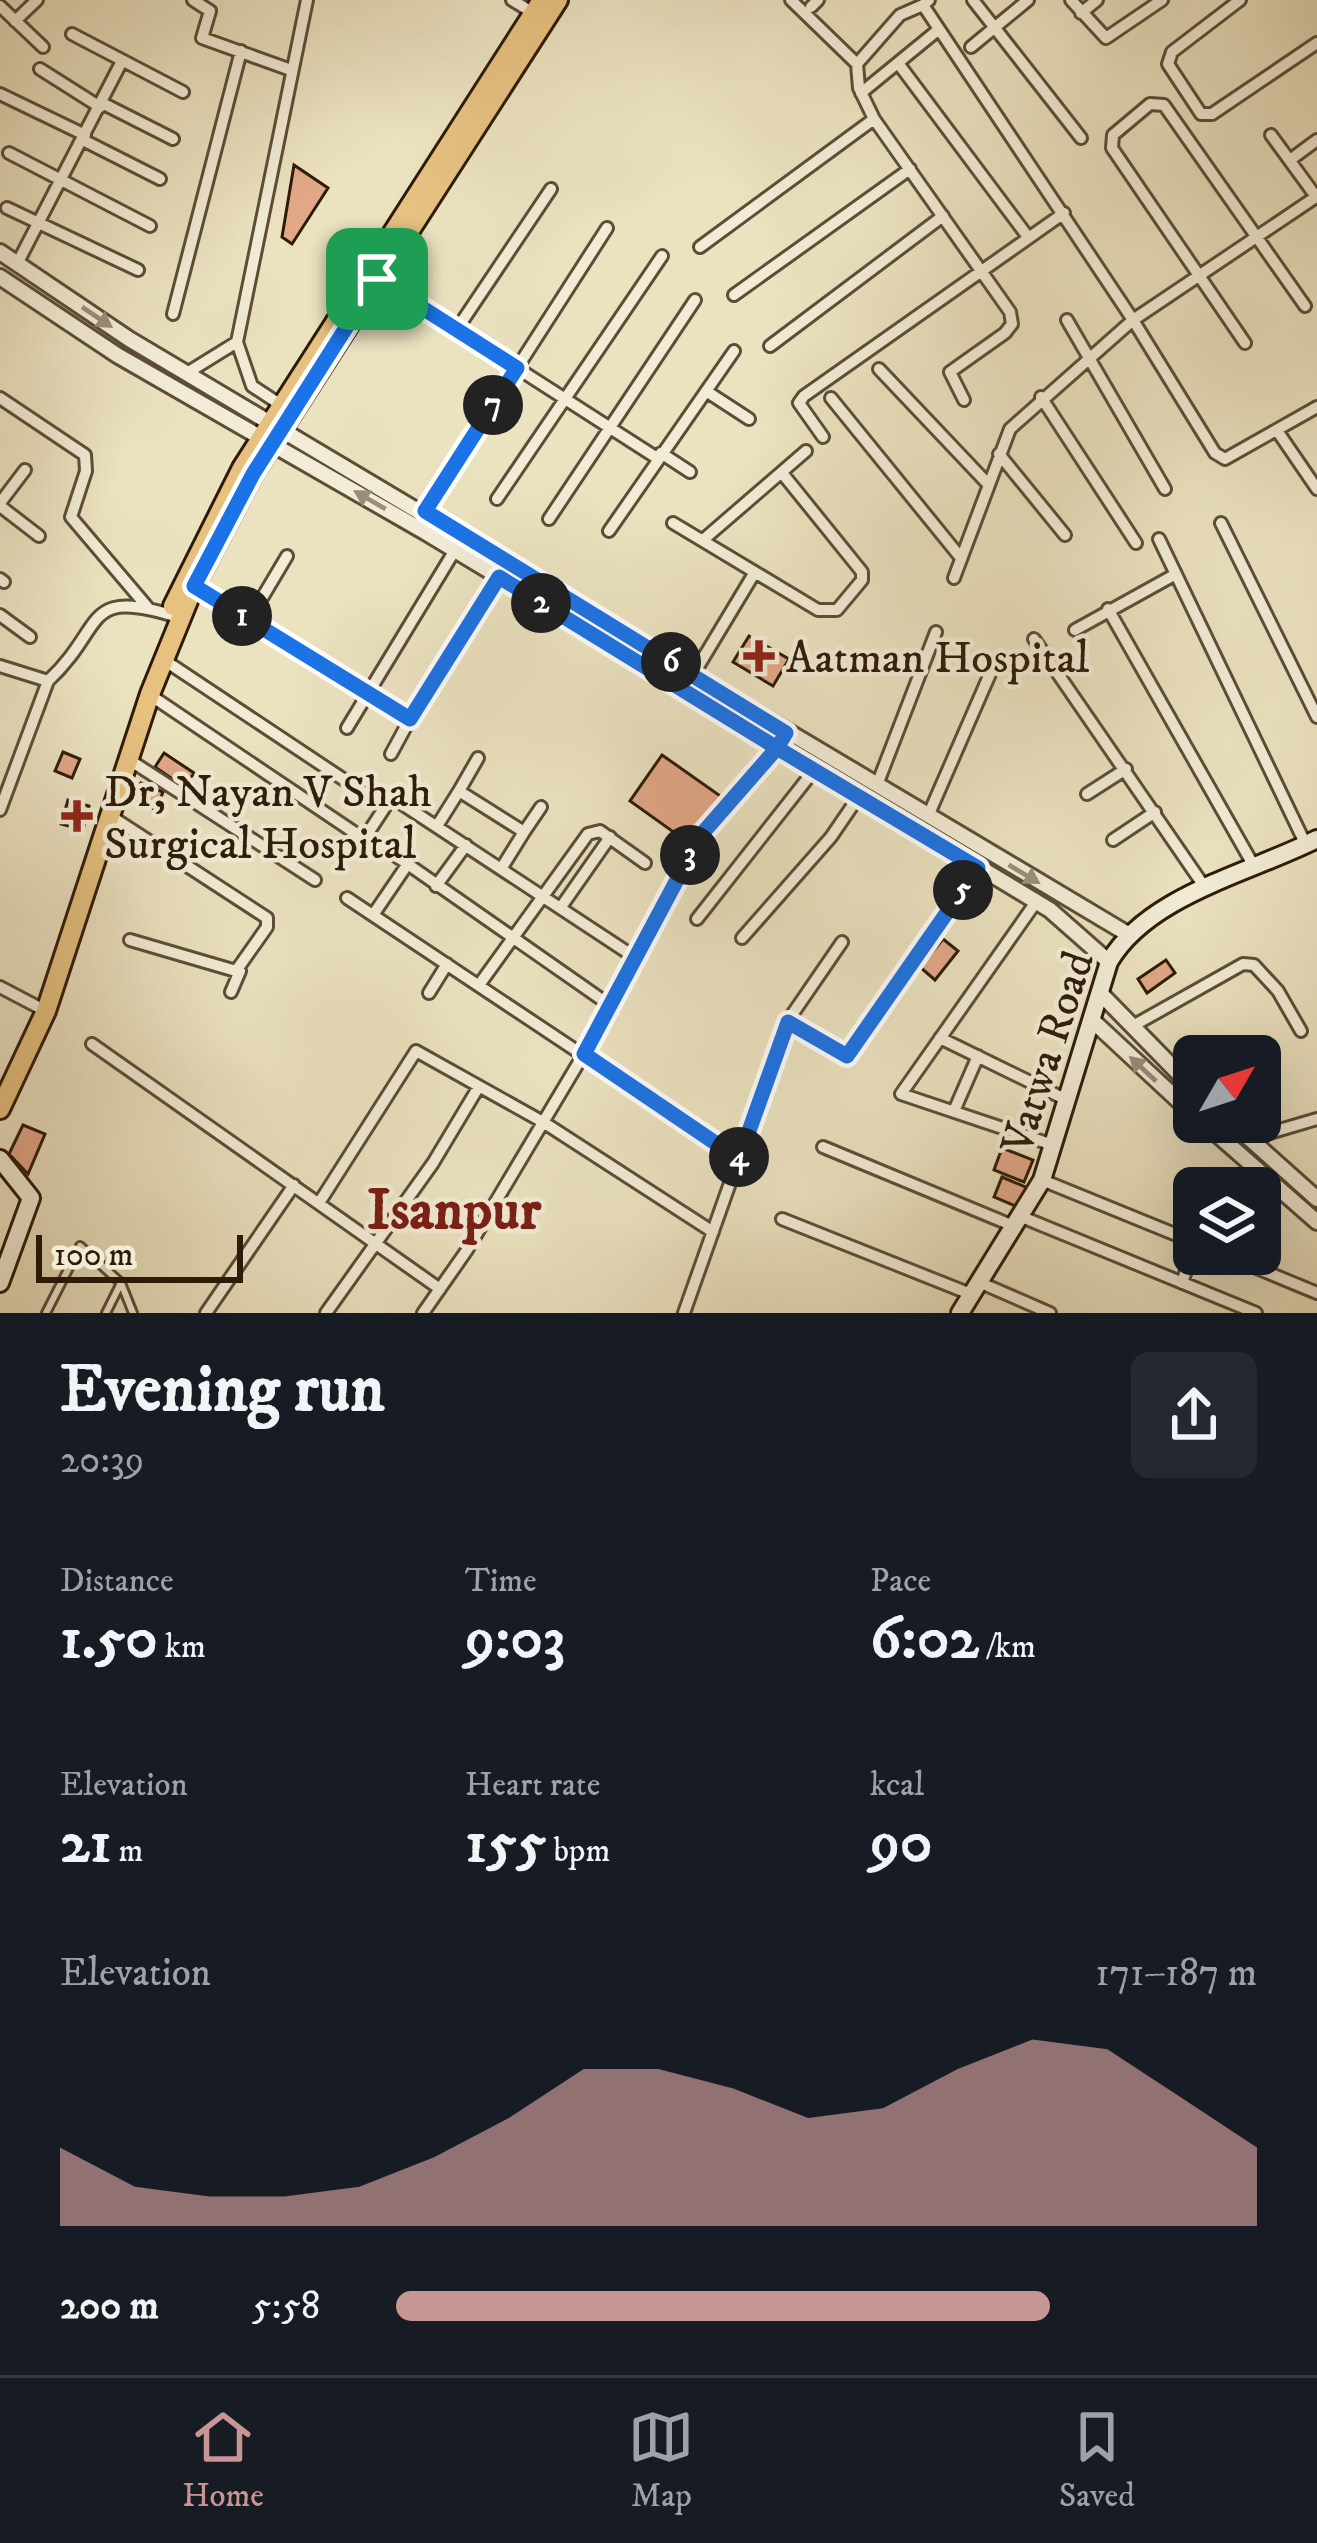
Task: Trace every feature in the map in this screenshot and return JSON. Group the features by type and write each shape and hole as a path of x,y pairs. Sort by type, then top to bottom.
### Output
{"main road":[{"path":"0,1109 46,1011 164,660 182,580 540,11 558,0"},
{"path":"0,1097 40,1008 176,617 271,434 281,405 372,275"},
{"name":"Vatwa Road","path":"961,1313 1042,1180 1109,962 1126,933 1311,842"},
{"path":"0,1159 31,1198 0,1282"}],"street":[{"path":"16,21 37,0"},
{"path":"193,0 210,10 202,38 291,70"},
{"path":"281,405 252,386 236,342 307,0"},
{"path":"512,0 540,11"},
{"path":"791,0 856,64 861,93 874,119 1010,312 1012,324 950,372 964,400"},
{"path":"973,0 1081,138"},
{"path":"971,47 1028,0"},
{"path":"1071,0 1095,32 1113,38 1162,0"},
{"path":"1081,13 1097,0"},
{"path":"1240,0 1172,52 1168,64 1201,114 1213,114 1317,43"},
{"path":"856,64 900,15 926,2 938,30 1064,213 1215,452 1225,459 1239,456 1317,407"},
{"path":"0,6 43,47"},
{"path":"861,93 938,30"},
{"path":"72,34 183,92"},
{"path":"173,314 242,51"},
{"path":"17,264 122,61"},
{"path":"898,63 1028,237"},
{"path":"40,69 173,139"},
{"path":"0,94 160,179"},
{"path":"1245,343 1110,142 1150,104 1164,105 1305,306"},
{"path":"700,247 874,119"},
{"path":"954,578 986,482 1010,429 1133,320 1317,198 1271,135"},
{"path":"1290,160 1317,140"},
{"path":"9,153 150,226"},
{"path":"734,295 910,170"},
{"path":"457,329 551,189"},
{"path":"7,208 138,270"},
{"path":"823,437 803,412 799,403 804,396 1064,213"},
{"path":"770,346 943,216"},
{"path":"425,511 607,228"},
{"path":"0,252 187,373 271,434 425,511 786,733 1126,933"},
{"path":"497,499 662,256"},
{"path":"372,275 609,427 690,472"},
{"path":"0,277 271,434 777,748 1036,902 1109,962"},
{"path":"549,519 694,300"},
{"path":"1066,320 1165,489"},
{"path":"187,373 236,342"},
{"path":"609,531 734,351"},
{"path":"879,369 986,482"},
{"path":"706,391 749,419"},
{"path":"0,398 85,455 86,471 71,517 149,609"},
{"path":"831,398 961,558"},
{"path":"1042,398 1136,543"},
{"path":"1278,432 1317,489"},
{"path":"703,540 806,451"},
{"path":"999,454 1065,535"},
{"path":"25,470 0,504 39,536"},
{"path":"673,523 828,613 837,610 862,580 855,561 782,473"},
{"path":"1221,523 1317,717"},
{"path":"1160,539 1311,842"},
{"path":"346,728 454,550"},
{"path":"249,620 287,556"},
{"path":"693,675 755,572"},
{"path":"1075,630 1176,574"},
{"path":"391,754 499,577"},
{"path":"194,586 410,719"},
{"path":"0,810 48,681 109,606 125,603 176,617"},
{"path":"1108,609 1255,868"},
{"path":"0,615 30,638"},
{"path":"877,785 936,632"},
{"path":"1034,639 1206,890"},
{"path":"150,694 358,835 368,833 385,807 384,801 164,660"},
{"path":"0,666 48,681"},
{"path":"928,816 993,667"},
{"path":"423,1313 584,1054 701,835 786,733"},
{"path":"437,826 478,758"},
{"path":"131,761 315,880"},
{"path":"697,919 815,769"},
{"path":"1087,794 1126,770"},
{"path":"459,791 524,832"},
{"path":"742,938 831,837 859,796"},
{"path":"399,802 636,958"},
{"path":"501,868 541,807"},
{"path":"1113,840 1155,812"},
{"path":"112,817 265,912 267,927 231,992"},
{"path":"479,986 588,834 600,831 645,863"},
{"path":"561,907 610,838"},
{"path":"376,842 611,1006"},
{"path":"436,886 466,845"},
{"path":"373,915 406,865"},
{"path":"788,1022 847,1056 978,868"},
{"path":"347,898 739,1159"},
{"path":"1036,902 901,1094 1053,1145"},
{"path":"130,940 240,970"},
{"path":"684,1313 788,1022 842,942"},
{"path":"430,993 447,964"},
{"path":"1131,1027 1243,964 1254,965 1278,992 1301,1030"},
{"path":"0,987 40,1008"},
{"path":"1102,995 1173,1068"},
{"path":"1094,1022 1173,1095"},
{"path":"940,1038 1067,1100"},
{"path":"92,1044 440,1289"},
{"path":"319,1203 416,1051 543,1122 712,1232"},
{"path":"954,1112 978,1056"},
{"path":"326,1313 478,1088"},
{"path":"1281,1129 1317,1119"},
{"path":"1226,1143 1317,1222"},
{"path":"1256,1143 1314,1192"},
{"path":"823,1147 1256,1313"},
{"path":"1042,1180 1173,1235"},
{"path":"206,1313 294,1185"},
{"path":"782,1219 1050,1313"},
{"path":"1182,1282 1184,1275"},
{"path":"1274,1275 1317,1293"}],"lane":[{"path":"46,1313 80,1246 121,1283 133,1313"},
{"path":"106,1313 121,1283"}],"building":[{"path":"294,165 328,188 292,244 282,237"},
{"path":"749,636 789,659 773,686 733,662"},
{"path":"63,752 80,759 72,778 55,771"},
{"path":"164,753 194,773 184,787 155,767"},
{"path":"662,755 726,800 693,846 630,801"},
{"path":"141,783 163,792 156,810 133,800"},
{"path":"68,800 89,806 83,830 61,824"},
{"path":"943,939 958,951 935,980 920,967"},
{"path":"1166,960 1175,973 1147,993 1138,979"},
{"path":"23,1125 45,1134 28,1174 9,1154"},
{"path":"1002,1148 1033,1160 1024,1182 994,1170"},
{"path":"1002,1177 1028,1188 1020,1208 994,1197"}],"place":[{"name":"Aatman Hospital","path":"759,656"},
{"name":"Dr, Nayan V Shah Surgical Hospital","path":"77,816"}],"district":[{"name":"Isanpur","path":"454,1208"}],"route":[{"path":"377,279 253,474 194,586 410,719 499,577 777,748 701,835 584,1054 739,1159 788,1022 847,1056 978,868 777,748 786,733 425,511 517,368 377,279"}]}
